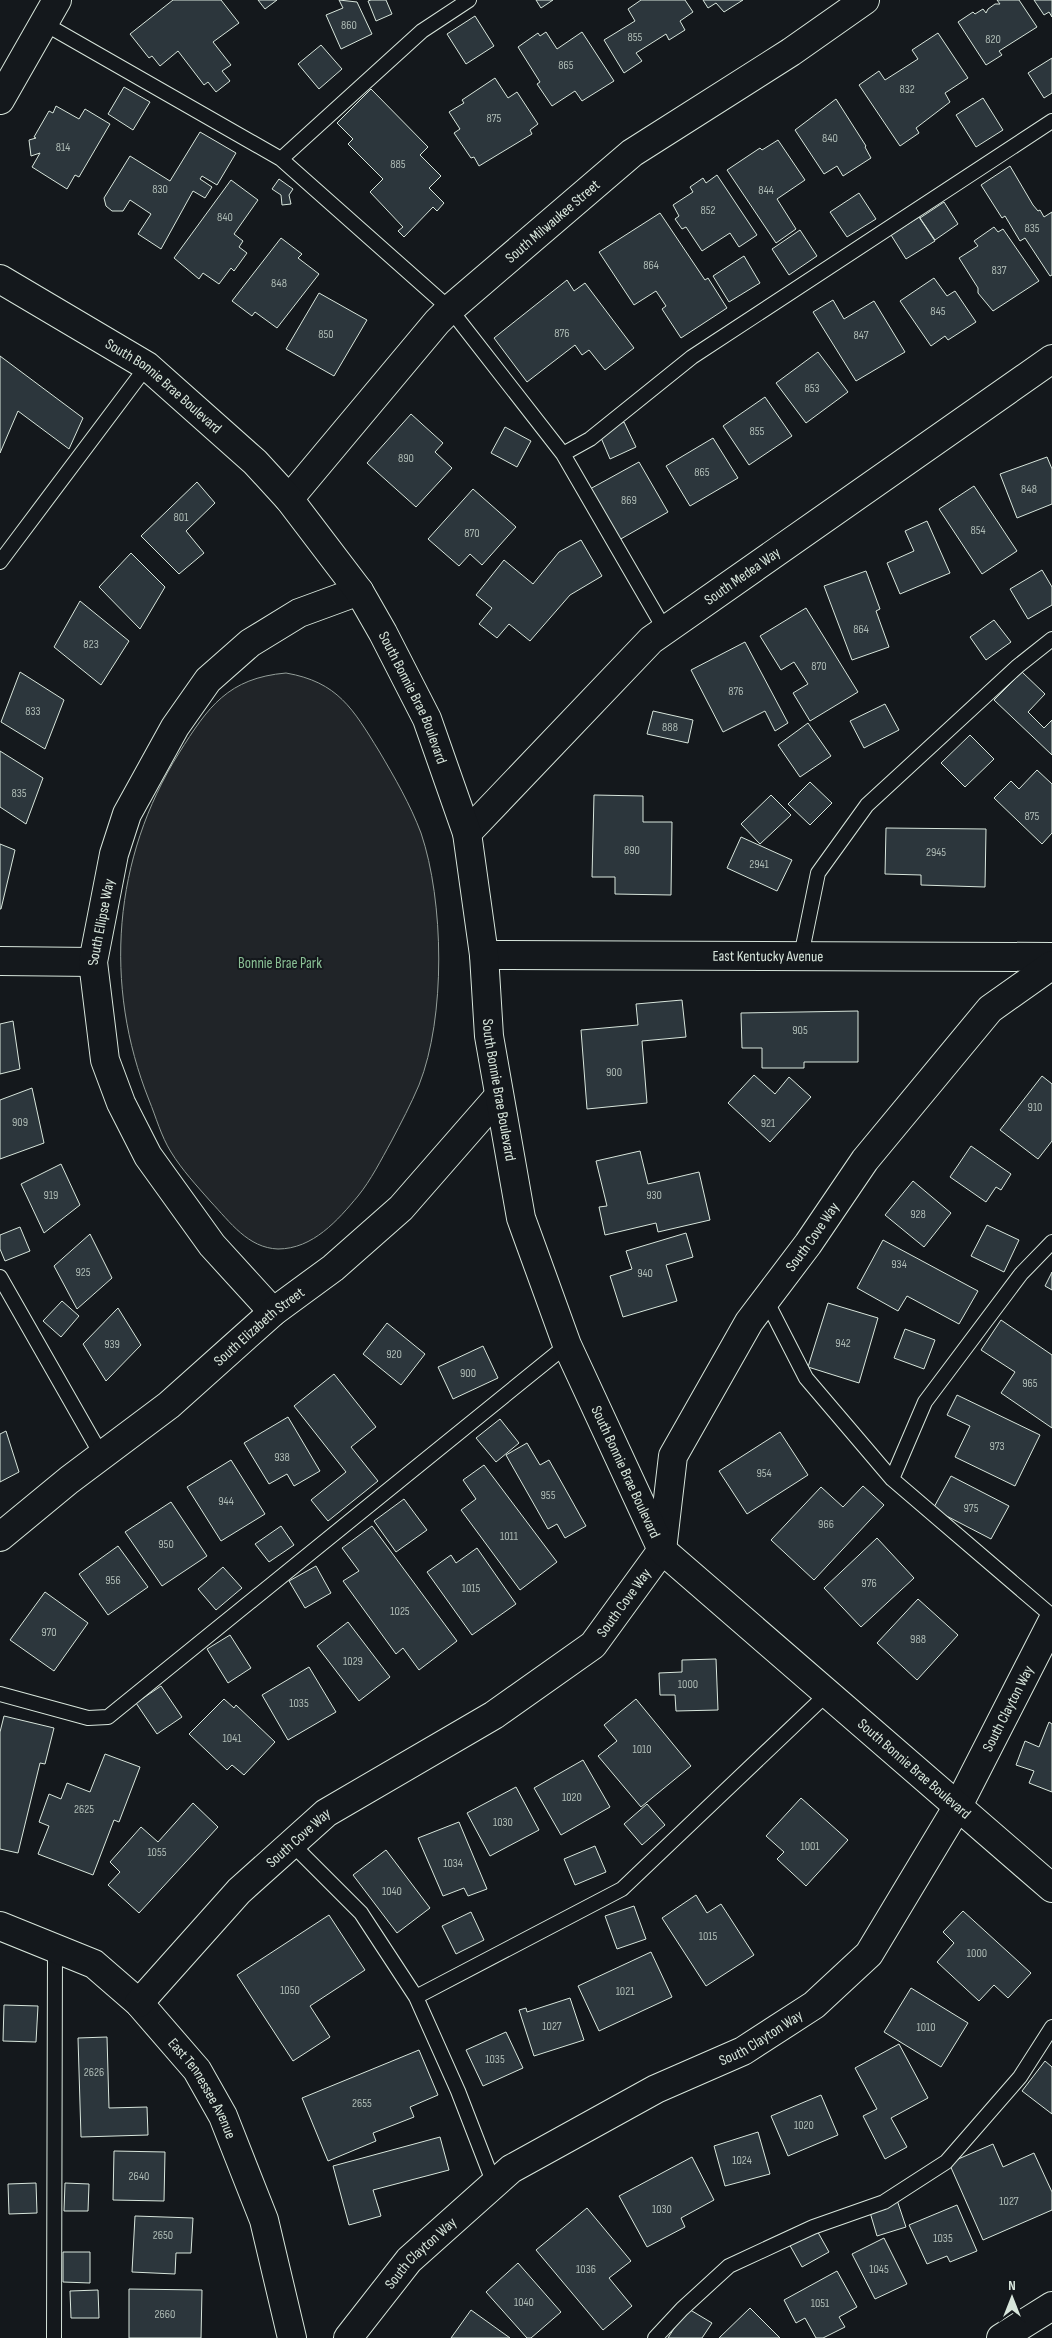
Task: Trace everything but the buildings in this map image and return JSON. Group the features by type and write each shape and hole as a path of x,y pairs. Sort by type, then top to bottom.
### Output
{"street":[{"path":"0,100 57,0"},
{"name":"South Milwaukee Street","path":"289,499 436,322 450,309 632,153 791,52 865,0"},
{"name":"South Bonnie Brae Boulevard","path":"0,279 147,366 255,462 289,499 359,590 427,719 467,834 484,955 489,1036 498,1097 521,1218 567,1345 662,1550 1052,1888"},
{"name":"South Medea Way","path":"467,834 651,640 1052,359"},
{"name":"South Ellipse Way","path":"273,1312 212,1244 143,1148 121,1103 105,1060 94,962 114,854 127,814 174,726 208,680 250,643 299,613 359,590"},
{"name":"East Kentucky Avenue","path":"484,955 1052,957"},
{"path":"0,961 94,962"},
{"name":"South Cove Way","path":"140,2003 239,1891 326,1814 494,1715 593,1645 662,1550 673,1456 744,1330 808,1244 865,1160 990,1009 1052,965"},
{"name":"South Elizabeth Street","path":"0,1537 102,1456 169,1406 273,1312 334,1268 401,1208 498,1097"},
{"name":"South Clayton Way","path":"348,2338 409,2260 510,2169 656,2088 744,2051 814,2006 869,1954 958,1806 1052,1622"},
{"name":"East Tennessee Avenue","path":"0,1926 94,1964 140,2003 197,2070 223,2116 264,2220 292,2338"},
{"path":"1001,2338 1052,2306"}],"lane":[{"path":"281,159 422,31 469,0"},
{"path":"45,24 281,159 450,309 563,454 665,630"},
{"path":"563,454 590,439 692,357 1052,121"},
{"path":"0,562 147,366"},
{"path":"801,956 818,873 867,805 1018,666 1052,639"},
{"path":"892,1479 925,1402 1021,1274 1052,1242"},
{"path":"0,1278 102,1456"},
{"path":"766,1300 806,1378 892,1479 1052,1616"},
{"path":"0,1694 88,1718 108,1717 567,1345"},
{"path":"416,1997 622,1889 828,1693"},
{"path":"292,1844 361,1913 416,1997 458,2091 494,2184"},
{"path":"54,1947 54,2338"},
{"path":"655,2338 682,2308 728,2266 813,2226 884,2202 946,2162 1020,2077 1052,2027"}],"green space":[{"name":"Bonnie Brae Park","path":"286,673 319,683 352,710 370,736 402,791 421,833 429,861 438,925 439,959 438,993 428,1057 413,1099 380,1163 358,1196 324,1232 302,1244 291,1248 278,1249 267,1248 240,1233 190,1178 167,1146 134,1056 125,1012 121,967 122,923 128,879 140,835 157,793 179,753 210,709 234,688 266,676"}]}
